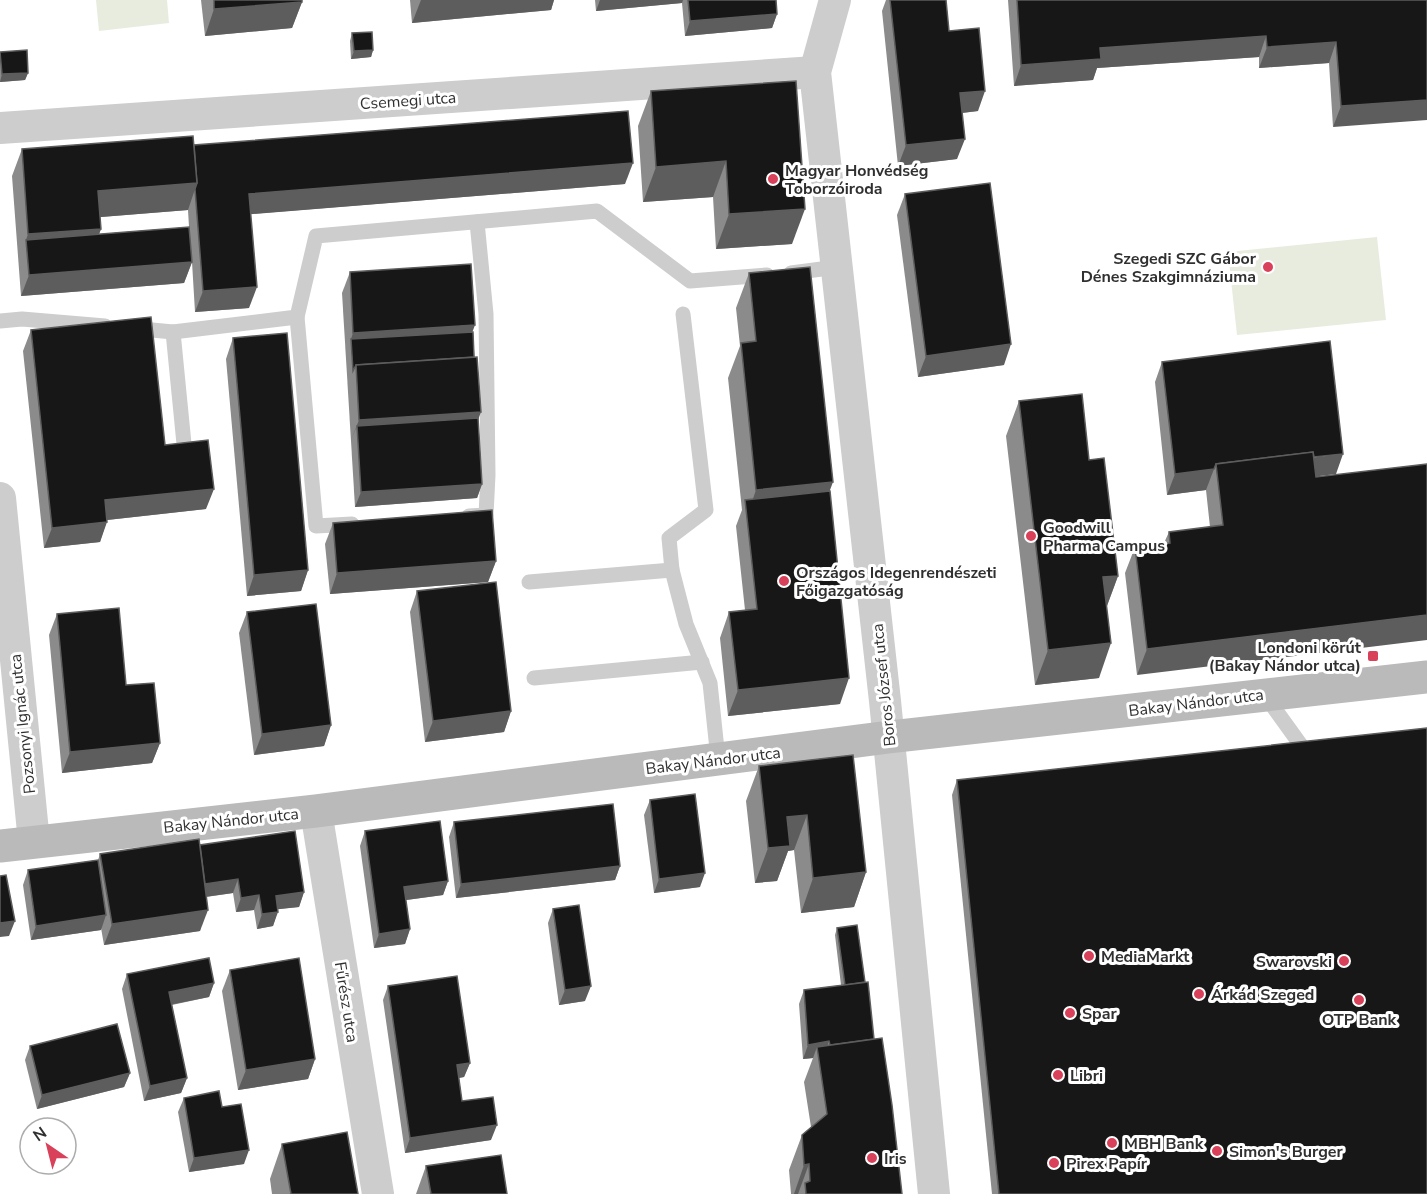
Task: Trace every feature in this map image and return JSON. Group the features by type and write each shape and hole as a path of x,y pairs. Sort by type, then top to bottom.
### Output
{"street":[{"name":"Boros József utca","path":"835,0 815,72 889,737 934,1194"},
{"name":"Csemegi utca","path":"0,128 815,72"},
{"name":"Pozsonyi Ignác utca","path":"0,498 34,842"},
{"name":"Bakay Nándor utca","path":"0,846 316,811 889,737 1427,677"},
{"name":"Fűrész utca","path":"316,811 378,1194"}],"lane":[{"path":"361,523 316,526 297,317 316,236 597,211 690,281 837,267"},
{"path":"452,517 486,514 488,475 486,314 477,222"},
{"path":"683,314 706,510 669,538 672,570 686,624 710,682 718,759"},
{"path":"0,321 22,319 173,332 297,317"},
{"path":"173,332 185,454"},
{"path":"529,582 672,570"},
{"path":"534,678 702,662"},
{"path":"1264,694 1308,755"}],"shaded area":[{"path":"96,0 167,0 169,23 99,31"},
{"path":"1377,237 1386,320 1237,335 1228,252"}],"building":[{"path":"214,0 302,0 302,2 214,9"},
{"path":"688,0 776,0 777,14 690,21"},
{"path":"890,0 946,0 949,31 979,28 985,91 960,93 965,139 906,145"},
{"path":"1017,0 1427,0 1427,100 1341,106 1336,42 1267,47 1266,36 1100,48 1101,59 1021,65"},
{"path":"372,32 373,50 354,51 352,33"},
{"path":"27,50 28,73 2,74 0,52"},
{"path":"796,81 805,209 729,214 726,161 656,167 651,91"},
{"path":"628,111 633,163 249,194 257,287 203,291 194,145"},
{"path":"193,136 197,183 98,191 101,229 28,234 22,149"},
{"path":"990,183 1011,344 926,356 905,194"},
{"path":"189,227 192,262 29,275 26,240"},
{"path":"471,264 475,325 353,333 350,272"},
{"path":"810,267 833,482 756,490 741,343 756,341 749,273"},
{"path":"151,317 165,445 208,440 214,489 105,500 107,522 52,528 31,330"},
{"path":"473,332 474,357 356,365 353,371 351,339"},
{"path":"287,333 308,570 254,575 233,338"},
{"path":"1330,341 1343,454 1314,457 1313,452 1216,464 1214,469 1175,474 1162,362"},
{"path":"477,357 481,412 359,420 356,365"},
{"path":"1082,394 1089,460 1104,458 1118,576 1103,577 1111,643 1048,650 1019,401"},
{"path":"478,418 482,484 361,492 357,426"},
{"path":"1313,452 1316,477 1427,464 1427,615 1147,649 1135,547 1170,543 1169,532 1223,525 1216,464"},
{"name":"Országos Idegenrendészeti Főigazgatóság","path":"830,491 849,678 738,690 729,612 757,609 745,500"},
{"path":"492,510 496,561 337,573 333,523"},
{"path":"496,582 511,711 433,721 417,591"},
{"path":"316,604 331,725 262,734 247,612"},
{"path":"119,608 126,685 154,683 160,743 70,752 57,614"},
{"name":"Árkád Szeged","path":"1427,728 1427,1194 999,1194 957,780"},
{"path":"853,755 866,872 813,878 807,815 787,817 790,846 768,848 759,766"},
{"path":"695,794 705,873 659,879 650,800"},
{"path":"613,804 620,866 461,884 454,822"},
{"path":"440,821 448,881 404,887 410,929 379,934 365,831"},
{"path":"295,831 304,892 276,896 278,912 262,914 259,895 241,898 238,879 205,884 200,845"},
{"path":"199,839 208,910 112,924 100,854"},
{"path":"98,860 106,915 36,926 28,870"},
{"path":"6,875 15,921 0,923 0,876"},
{"path":"579,905 591,986 565,990 553,909"},
{"path":"857,925 865,982 845,985 837,928"},
{"path":"209,958 214,983 169,992 187,1078 150,1086 127,974"},
{"path":"299,958 315,1059 246,1070 230,970"},
{"path":"457,976 470,1063 457,1065 462,1101 493,1097 497,1125 410,1138 388,986"},
{"path":"868,982 874,1039 830,1045 829,1041 808,1045 804,990"},
{"path":"117,1024 130,1073 42,1095 30,1046"},
{"path":"882,1038 902,1194 806,1194 805,1183 810,1181 809,1164 804,1165 802,1135 827,1114 817,1047"},
{"path":"219,1091 222,1107 241,1104 249,1150 194,1158 184,1098"},
{"path":"347,1132 358,1194 291,1194 282,1144"},
{"path":"501,1155 507,1194 431,1194 426,1166"}],"place":[{"name":"Magyar Honvédség Toborzóiroda","path":"773,179"},
{"name":"Szegedi SZC Gábor Dénes Szakgimnáziuma","path":"1268,267"},
{"name":"Goodwill Pharma Campus","path":"1031,536"},
{"name":"Országos Idegenrendészeti Főigazgatóság","path":"784,581"},
{"name":"Londoni körút (Bakay Nándor utca)","path":"1373,656"},
{"name":"MediaMarkt","path":"1089,956"},
{"name":"Swarovski","path":"1344,961"},
{"name":"Árkád Szeged","path":"1199,994"},
{"name":"OTP Bank","path":"1359,1000"},
{"name":"Spar","path":"1070,1013"},
{"name":"Libri","path":"1058,1075"},
{"name":"MBH Bank","path":"1112,1143"},
{"name":"Simon's Burger","path":"1217,1151"},
{"name":"Iris","path":"872,1158"},
{"name":"Pirex Papír","path":"1054,1163"}]}
